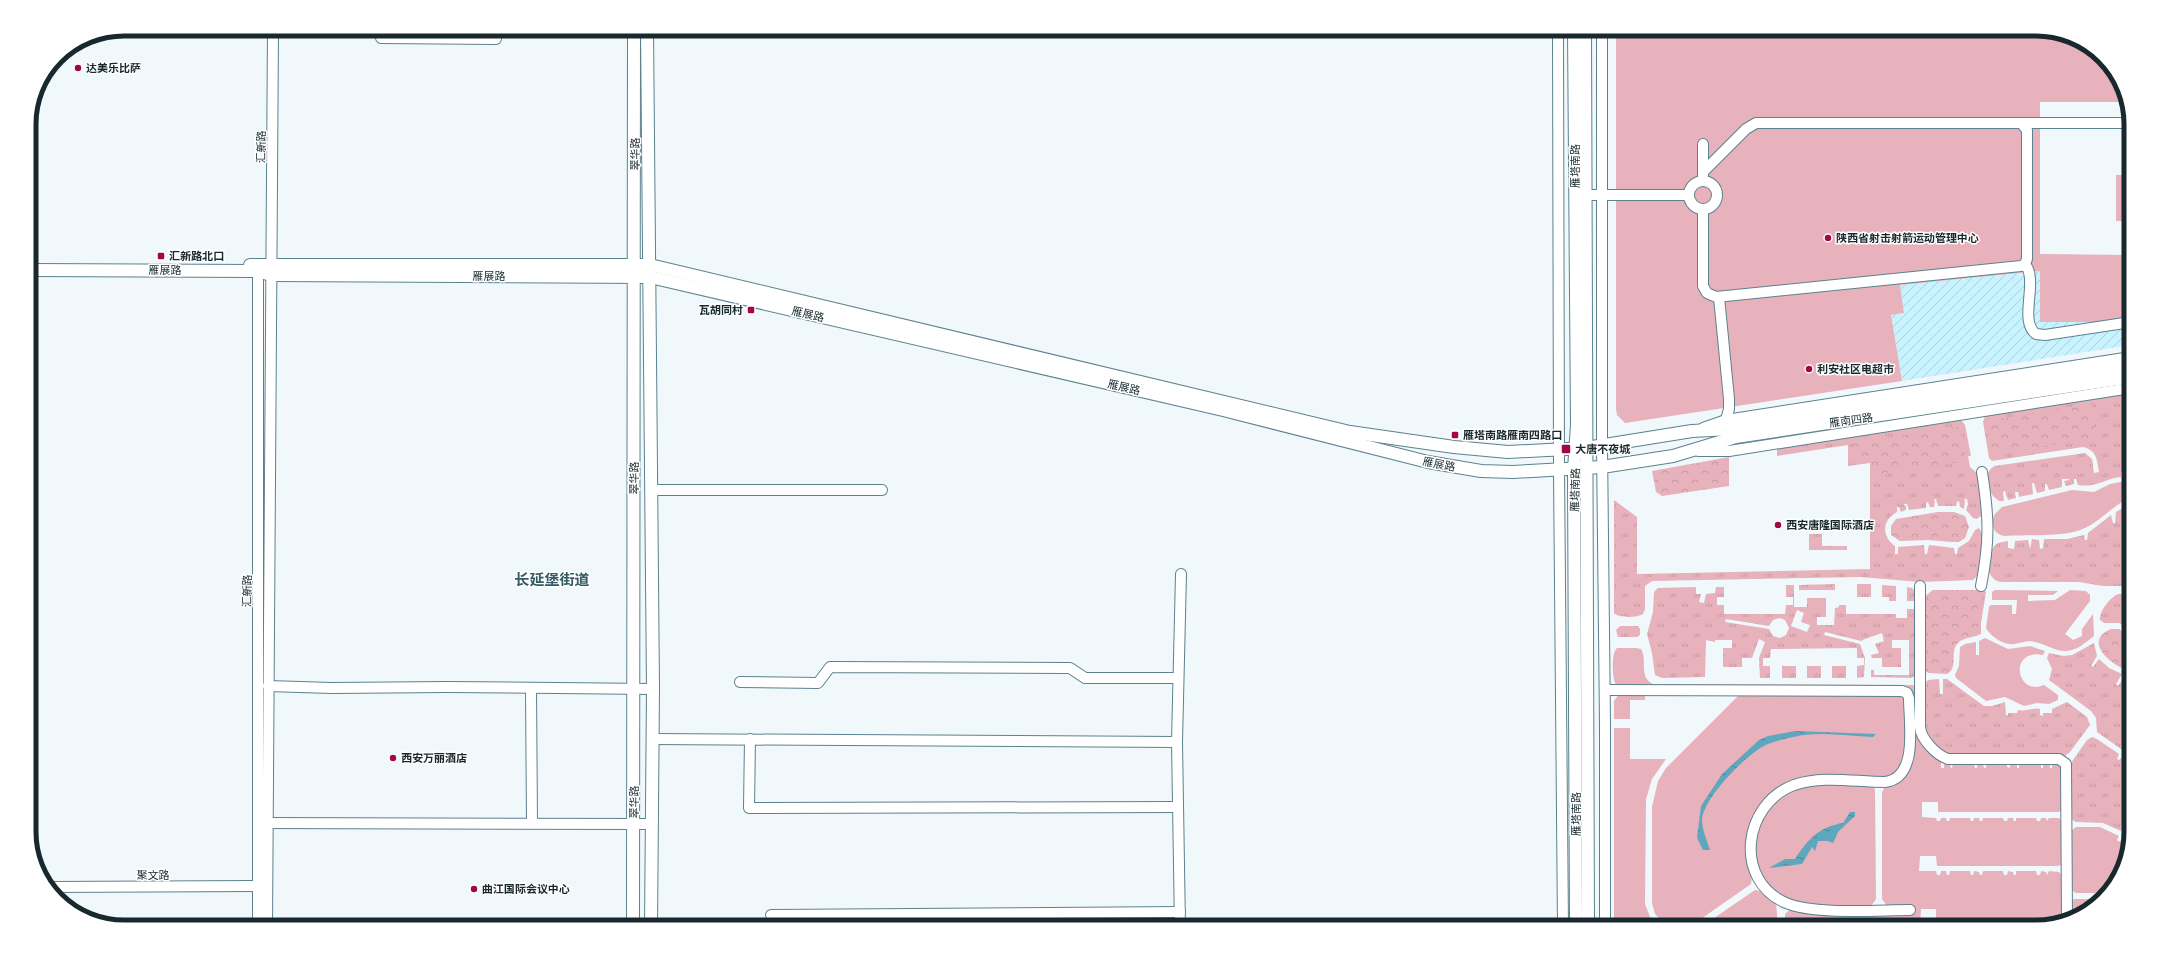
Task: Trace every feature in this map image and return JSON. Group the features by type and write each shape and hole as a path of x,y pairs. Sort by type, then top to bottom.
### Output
{"main road":[{"name":"翠华路","path":"633,920 635,271 634,36"},
{"name":"翠华路","path":"647,36 653,689 651,920"},
{"name":"雁塔南路","path":"1574,36 1581,449"},
{"name":"雁塔南路","path":"1576,920 1581,727 1580,470 1585,195 1585,36"},
{"name":"雁展路","path":"36,262 271,270 650,271 1350,432 1388,439 1485,451 1581,449"},
{"name":"雁展路","path":"36,270 271,270"},
{"name":"雁展路","path":"650,271 1224,410 1428,462 1481,471 1580,470"},
{"name":"雁南四路","path":"1581,449 1692,431 1731,429 2124,368"},
{"name":"雁南四路","path":"1580,470 1694,451 1736,437 2124,378"},
{"name":"雁塔南路","path":"1581,727 1588,920"}],"street":[{"name":"汇新路","path":"258,920 268,686 273,36"},
{"path":"381,36 381,38 496,39 496,36"},
{"path":"1558,36 1559,470 1563,920"},
{"path":"1602,36 1602,467 1605,690 1605,920"},
{"path":"1703,144 1703,176 1713,185 1717,195 1713,205 1703,209 1693,205 1689,195 1693,185 1703,176 1746,129 1756,123 2124,123"},
{"path":"2021,123 2027,130 2027,260 2025,264 2029,272 2030,325 2036,334 2045,335 2124,323"},
{"path":"1585,195 1689,195"},
{"path":"1703,209 1703,286 1710,295 1719,297 2021,266 2025,264"},
{"name":"汇新路","path":"258,271 263,823 267,920"},
{"path":"1719,297 1729,399 1729,409 1726,420"},
{"path":"1692,431 1726,420 2124,357"},
{"path":"1694,451 1729,451 2124,389"},
{"path":"1981,586 1987,552 1989,523 1982,472"},
{"path":"652,490 882,490"},
{"path":"1180,920 1177,742 1181,574"},
{"path":"1920,586 1920,727 1924,738 1938,753 1948,759 2059,759 2066,764 2067,914"},
{"path":"740,682 818,683 830,667 1070,668 1085,678 1178,678"},
{"path":"268,686 332,688 447,687 653,689"},
{"path":"531,689 532,823"},
{"path":"1605,690 1902,691 1907,693 1909,698 1909,754 1906,767 1901,775 1894,780 1885,782 1816,780 1790,787 1777,795 1761,811 1754,826 1750,849 1753,867 1760,882 1772,894 1787,903 1817,909 1910,910"},
{"path":"1562,728 1605,727"},
{"path":"653,739 1177,742"},
{"path":"750,739 749,808 1178,807"},
{"path":"263,823 652,824"},
{"name":"聚文路","path":"56,887 259,886"},
{"path":"771,915 1180,912"}],"shaded area":[{"path":"2040,271 2124,313 2124,346 1902,381 1891,315 1904,313 1900,285"}],"green space":[{"name":"陕西省射击射箭运动管理中心","path":"1616,36 2041,36 2064,41 2080,48 2098,62 2109,75 2115,85 2121,102 2040,102 2040,254 2124,255 2124,317 2096,322 2040,322 2040,271 1900,285 1904,313 1891,315 1902,381 1625,423 1617,415"},
{"path":"2116,175 2124,175 2124,221 2116,221"},
{"path":"2124,394 2124,474 2121,472 2121,477 2084,486 2078,485 2076,479 2074,479 2074,484 2066,486 2064,481 2069,479 2062,479 2062,487 2049,490 2047,484 2045,484 2045,491 2037,493 2034,483 2032,483 2033,494 2019,497 2018,492 2015,492 2016,498 2008,500 2005,491 2003,492 2004,501 1999,501 1993,496 1988,484 1989,472 1991,468 1995,466 2085,453 2092,459 2094,473 2099,472 2096,456 2091,450 2083,447 1992,461 1989,458 1983,422 1985,416"},
{"path":"2091,404 2097,438 1993,454 1988,421"},
{"path":"1961,420 1965,425 1971,456 1968,456 1970,467 1978,474 1982,515 1977,519 1973,518 1966,510 1968,504 1967,499 1963,499 1965,500 1964,509 1960,507 1959,501 1957,502 1956,506 1938,506 1936,499 1933,500 1935,501 1934,507 1930,507 1928,502 1926,503 1926,508 1909,510 1907,504 1903,504 1906,506 1906,510 1901,512 1899,507 1897,507 1897,512 1888,519 1885,528 1887,538 1895,546 1895,554 1898,554 1898,547 1924,545 1925,554 1927,554 1929,545 1954,548 1955,554 1957,554 1958,548 1969,541 1975,530 1979,528 1984,537 1978,575 1973,580 1920,582 1861,577 1652,581 1645,586 1645,609 1643,614 1628,617 1616,615 1614,613 1614,500 1637,517 1637,574 1870,569 1870,463 1848,466 1848,445 1777,456 1777,449"},
{"path":"1960,426 1966,461 1872,475 1872,458 1851,462 1851,444"},
{"path":"1729,457 1729,486 1662,496 1656,492 1652,471"},
{"path":"2124,481 2124,501 2085,528 2057,534 2005,536 1995,531 1993,526 1994,515 2002,507 2072,490 2094,492 2110,484"},
{"path":"2124,507 2124,586 2103,586 2079,582 2001,582 1995,580 1991,576 1988,564 1989,558 1994,547 1998,543 2008,541 2008,548 2014,549 2015,541 2028,540 2030,549 2032,539 2039,540 2040,549 2043,548 2044,539 2067,539 2084,535 2085,540 2087,540 2088,533 2111,515 2113,523 2115,523 2116,512"},
{"path":"1938,512 1954,512 1965,516 1969,527 1965,538 1959,542 1928,540 1900,541 1891,535 1891,526 1896,519"},
{"path":"1809,534 1822,534 1822,546 1847,546 1847,550 1809,550"},
{"path":"1835,584 1835,590 1799,590 1799,585"},
{"path":"1857,584 1871,584 1871,597 1857,597"},
{"path":"1786,585 1794,585 1794,607 1807,607 1807,598 1826,598 1826,617 1817,617 1817,625 1834,625 1835,608 1839,607 1839,605 1846,605 1846,614 1896,614 1896,618 1907,618 1907,609 1914,609 1914,601 1907,601 1907,587 1912,588 1916,592 1915,676 1911,678 1871,677 1871,670 1874,670 1874,675 1909,675 1909,640 1892,640 1892,648 1901,648 1901,667 1882,667 1882,658 1872,658 1865,639 1861,641 1825,632 1824,635 1860,644 1865,658 1864,677 1857,678 1857,666 1864,665 1864,658 1857,658 1857,648 1771,649 1770,658 1763,658 1763,666 1770,666 1770,678 1760,678 1759,658 1765,642 1759,639 1752,658 1742,658 1742,667 1723,667 1723,648 1732,648 1732,640 1715,640 1715,642 1706,640 1705,677 1662,678 1655,675 1652,653 1647,634 1653,612 1654,592 1658,588 1696,587 1696,594 1701,594 1699,602 1704,603 1706,594 1715,593 1716,587 1724,587 1724,597 1717,597 1717,605 1724,605 1724,614 1785,614 1786,605 1793,605 1793,597 1786,597","holes":["1797,610 1804,613 1801,622 1810,625 1807,632 1791,626","1780,618 1785,620 1789,628 1786,635 1780,638 1773,636 1769,629 1725,622 1726,619 1769,626 1773,620","1882,633 1884,641 1875,644 1879,653 1871,655 1865,639"]},
{"path":"1882,585 1896,586 1896,601 1889,601 1889,597 1882,597"},
{"path":"1933,590 1984,590 1986,592 1981,623 1981,634 1960,641 1955,646 1953,668 1947,674 1928,673 1924,669 1924,597"},
{"path":"1995,590 2058,591 2053,595 2028,595 2028,601 2055,600 2070,590 2086,591 2090,595 2090,601 2065,634 2073,640 2082,636 2082,629 2093,614 2094,636 2078,647 2067,651 2059,650 2032,641 2017,644 2002,642 1994,637 1986,628 1989,607 1991,605 2012,605 2012,614 2016,614 2017,600 1992,600 1992,592"},
{"path":"2124,594 2124,626 2119,623 2104,623 2100,620 2101,612 2106,604 2116,595"},
{"path":"1620,626 1638,626 1640,629 1640,635 1637,637 1618,637 1616,630"},
{"path":"2111,629 2119,629 2124,632 2124,669 2109,660 2099,647 2099,640 2103,634"},
{"path":"1985,638 2008,649 2030,646 2045,651 2043,655 2032,655 2024,658 2020,672 2022,679 2027,684 2034,687 2044,685 2058,695 2058,700 2049,704 2037,703 2024,706 2005,697 1986,701 1956,678 1955,675 1959,666 1960,647 1965,644 1976,642 1976,655 1979,655 1979,641"},
{"path":"2094,643 2097,656 2091,666 2093,667 2099,659 2109,668 2122,674 2116,684 2118,686 2124,678 2124,751 2097,732 2096,718 2091,711 2049,680 2052,669 2047,658 2049,653 2063,656 2072,655"},
{"path":"1617,648 1641,649 1644,658 1644,673 1648,681 1653,684 1913,685 1916,688 1916,729 1941,761 1941,768 1944,768 1944,762 1950,764 1951,768 1953,763 1974,764 1975,768 1977,768 1977,763 1983,764 1984,768 1986,768 1986,763 2007,764 2007,767 2010,768 2010,763 2017,764 2017,768 2019,768 2019,763 2041,763 2041,768 2043,768 2043,763 2050,764 2050,768 2052,768 2052,763 2059,763 2062,766 2062,809 2059,812 1938,812 1938,802 1922,802 1922,817 1936,818 1937,821 1940,821 1941,818 1946,818 1947,821 1949,821 1950,818 1970,818 1971,821 1973,821 1974,818 1979,818 1980,821 1982,821 1983,818 2003,818 2004,821 2007,821 2008,818 2013,818 2014,821 2016,821 2016,818 2036,818 2037,821 2040,821 2041,818 2046,818 2047,821 2049,818 2059,818 2062,821 2061,865 1937,866 1936,856 1920,856 1919,871 1936,871 1937,875 1940,875 1941,871 1946,871 1947,875 1949,875 1950,871 1970,871 1971,875 1973,875 1974,871 1979,872 1980,875 1982,875 1983,871 2003,871 2004,875 2007,875 2008,871 2013,872 2014,875 2016,875 2016,871 2036,871 2037,875 2040,875 2041,871 2046,872 2047,875 2049,871 2059,872 2062,875 2062,916 2041,920 1936,920 1936,909 1921,909 1920,920 1785,920 1785,914 1791,909 1887,906 1882,899 1882,792 1886,785 1903,778 1911,694 1616,685 1613,666 1615,651"},
{"path":"1782,666 1796,666 1796,678 1782,678"},
{"path":"1807,666 1821,666 1821,678 1807,678"},
{"path":"1832,666 1846,666 1846,678 1832,678"},
{"path":"1939,679 1940,694 1943,694 1943,679 1947,679 1984,706 1992,706 2005,702 2006,716 2008,713 2017,713 2018,710 2040,709 2040,715 2043,716 2043,713 2052,713 2052,709 2067,702 2087,717 2090,725 2070,752 2065,756 1951,756 1943,753 1924,732 1924,684 1928,680"},
{"path":"1619,694 1645,694 1645,700 1630,700 1630,719 1614,719 1614,701"},
{"path":"1740,694 1905,695 1906,746 1903,765 1891,777 1814,777 1759,808 1751,884 1699,920 1661,920 1655,914 1652,903 1652,807 1658,781 1666,768"},
{"path":"1614,728 1630,728 1630,759 1666,759 1652,779 1646,799 1645,904 1653,920 1614,920"},
{"path":"2092,737 2097,739 2119,754 2117,759 2119,760 2122,757 2124,758 2124,832 2103,823 2076,822 2071,819 2071,763 2087,740"},
{"path":"1828,783 1871,785 1875,789 1876,899 1871,906 1818,906 1793,902 1770,889 1755,863 1757,826 1775,800 1797,788"},
{"path":"2076,827 2100,827 2119,836 2117,840 2119,842 2123,838 2117,865 2112,876 2099,893 2076,893 2071,890 2071,831"},
{"path":"1755,890 1762,891 1776,902 1777,920 1711,920"},
{"path":"2074,899 2093,899 2071,912 2071,902"}],"water":[{"path":"1795,731 1876,734 1873,737 1829,734 1803,735 1768,744 1759,749 1749,756 1728,777 1710,800 1704,811 1702,824 1710,850 1703,850 1697,838 1701,806 1722,774 1759,740 1768,736"},
{"path":"1850,812 1855,812 1855,816 1838,832 1833,843 1828,841 1818,841 1815,851 1812,847 1802,864 1769,868 1785,859 1795,859 1815,835 1827,828 1843,823"}],"place":[{"name":"达美乐比萨","path":"78,68"},
{"name":"陕西省射击射箭运动管理中心","path":"1828,238"},
{"name":"汇新路北口","path":"161,256"},
{"name":"瓦胡同村","path":"751,310"},
{"name":"利安社区电超市","path":"1809,369"},
{"name":"雁塔南路雁南四路口","path":"1455,435"},
{"name":"大唐不夜城","path":"1566,449"},
{"name":"西安唐隆国际酒店","path":"1778,525"},
{"name":"西安万丽酒店","path":"393,758"},
{"name":"曲江国际会议中心","path":"474,889"}],"district":[{"name":"长延堡街道","path":"552,579"}]}
